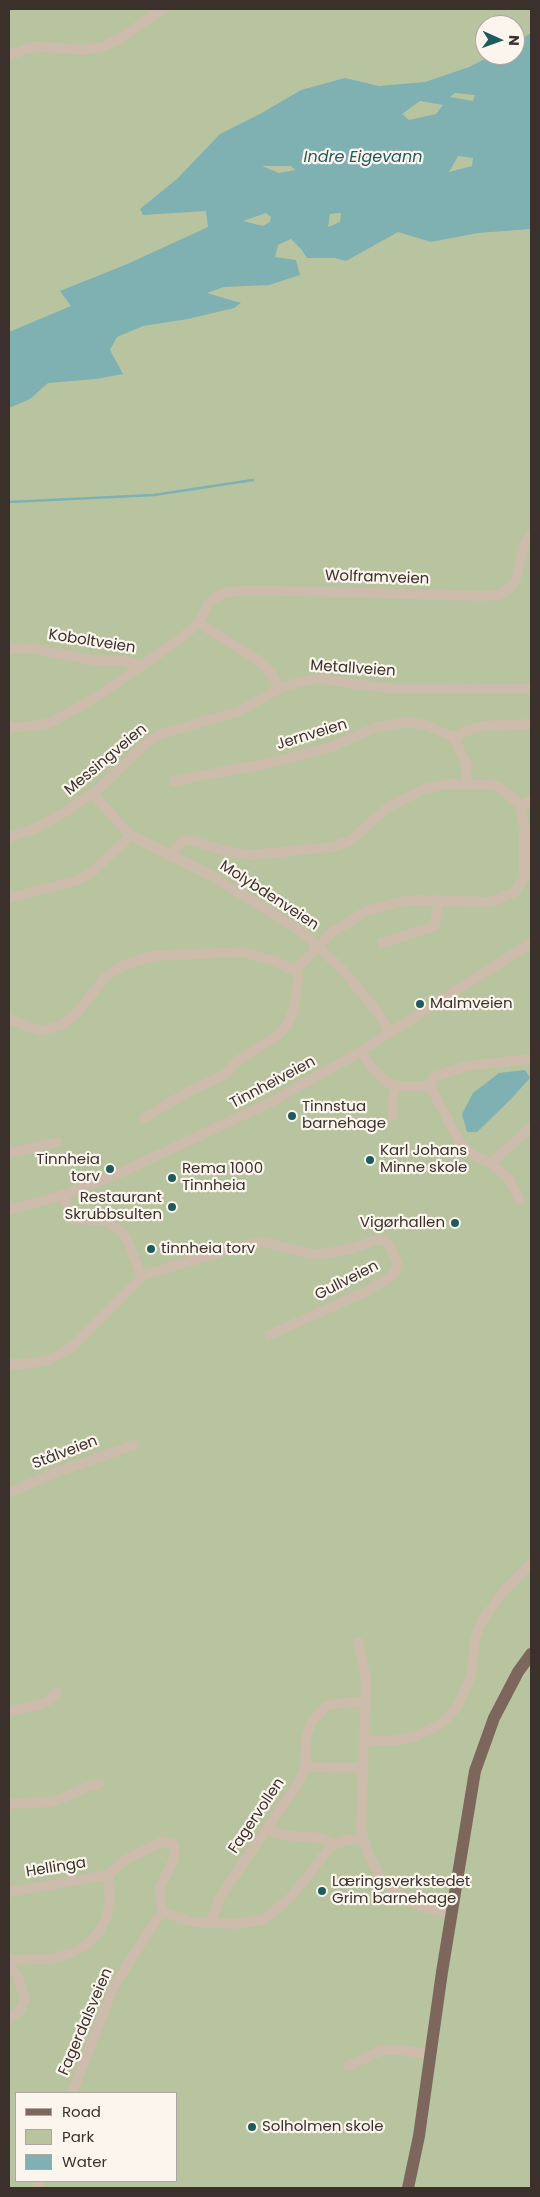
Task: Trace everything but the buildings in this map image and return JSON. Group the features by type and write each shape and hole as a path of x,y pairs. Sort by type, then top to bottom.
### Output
{"main road":[{"path":"408,2188 419,2136 431,2055 446,1913 469,1800 479,1757 494,1718 529,1661"}],"street":[{"path":"9,55 35,46 83,50 102,47 119,39 163,9"},
{"name":"Wolframveien","path":"198,623 213,599 234,590 498,595 509,589 516,580 524,544 531,535"},
{"path":"198,623 259,661 272,673 280,688"},
{"name":"Koboltveien","path":"9,728 40,725 59,718 101,694 167,648 198,623"},
{"name":"Koboltveien","path":"9,649 31,648 92,660 126,661 140,665"},
{"name":"Metallveien","path":"280,688 300,682 321,679 387,688 531,689"},
{"name":"Messingveien","path":"9,837 49,822 92,793 146,743 161,734 240,710 280,688"},
{"name":"Jernveien","path":"174,781 287,759 334,746 377,728 398,723 426,725 454,738"},
{"path":"467,783 466,763 454,738 463,732 481,726 531,724"},
{"path":"170,856 182,841 190,840 225,851 251,856 332,847 350,841 386,809 424,789 446,784 467,783 500,788 516,801 520,808 524,826 524,877 515,892 507,897 490,902 409,901 372,909 348,921 318,945 295,970"},
{"name":"Molybdenveien","path":"92,793 130,835 222,882 288,922 318,945 343,970 368,1000 381,1017 389,1032"},
{"path":"520,808 531,800"},
{"path":"9,898 65,884 83,877 101,864 130,835"},
{"path":"382,943 435,926 439,900"},
{"name":"Tinnheiveien","path":"9,1210 63,1195 118,1174 216,1130 307,1083 531,944"},
{"path":"9,1019 40,1031 62,1025 76,1014 106,976 123,966 152,956 242,952 277,962 295,970 298,978 294,1009 288,1024 278,1036 237,1061 224,1075 188,1092 144,1118"},
{"path":"361,1051 380,1076 394,1086 430,1086"},
{"path":"520,1200 509,1179 491,1163 473,1156 461,1146 430,1086 432,1078 461,1067 531,1059"},
{"path":"392,1116 394,1086"},
{"path":"491,1163 531,1127"},
{"path":"9,1152 57,1142"},
{"path":"9,1364 31,1364 46,1361 71,1348 125,1296 141,1276 128,1241 122,1232 106,1222 73,1219 63,1195"},
{"name":"Gullveien","path":"141,1276 241,1246 263,1242 310,1254 342,1251 376,1240 384,1241 389,1245 397,1263 396,1270 389,1278 365,1292 269,1335"},
{"name":"Stålveien","path":"9,1493 57,1472 134,1444"},
{"path":"365,1741 397,1740 414,1737 441,1724 457,1707 471,1676 475,1638 482,1621 503,1592 531,1562"},
{"path":"358,1642 364,1668 366,1701 361,1829 363,1839 373,1865 387,1884 406,1900 428,1909 446,1913"},
{"path":"9,1711 39,1705 50,1700 57,1692"},
{"name":"Fagervollen","path":"211,1923 220,1897 292,1795 305,1766 306,1736 312,1721 319,1713 333,1704 366,1701"},
{"path":"305,1766 364,1768"},
{"path":"9,1804 53,1802 99,1784"},
{"path":"267,1831 282,1835 322,1838 334,1844"},
{"path":"9,2019 20,2011 25,1999 17,1975 9,1961 58,1958 86,1944 98,1933 108,1912 110,1900 108,1876 118,1864 148,1847 161,1842 173,1844 175,1854 160,1887 161,1906 164,1912 192,1922 246,1924 263,1920 290,1898 310,1876 324,1852 334,1844 346,1840 363,1839"},
{"name":"Hellinga","path":"9,1892 108,1876"},
{"name":"Fagerdalsveien","path":"72,2092 84,2058 114,1986 156,1920 164,1912"},
{"path":"348,2066 382,2050 403,2050 431,2055"}],"green space":[{"path":"9,9 531,9 531,2188 9,2188"}],"water":[{"name":"Indre Eigevann","path":"531,33 531,229 478,233 431,242 398,232 346,261 335,258 307,258 291,239 278,245 275,257 296,260 300,275 269,285 224,287 207,293 241,303 234,308 188,319 143,326 117,337 110,350 123,374 96,379 48,383 30,399 9,408 9,332 71,306 60,291 125,265 208,227 206,211 143,215 140,209 177,179 220,134 260,114 301,90 345,78 379,86 425,82 475,64 525,65 525,37","holes":["455,93 475,95 473,101 450,97","420,101 443,105 436,114 409,120 402,114","458,156 473,158 472,166 449,172","262,166 291,166 295,170 279,173","266,213 271,217 270,222 263,226 243,221","341,213 340,222 328,227 330,214"]},
{"path":"525,1070 530,1078 509,1101 477,1132 467,1132 462,1114 473,1093 499,1073"}],"waterway":[{"path":"9,502 154,495 253,480"}],"place":[{"name":"Malmveien","path":"420,1004"},
{"name":"Tinnstua barnehage","path":"292,1116"},
{"name":"Karl Johans Minne skole","path":"370,1160"},
{"name":"Tinnheia torv","path":"110,1169"},
{"name":"Rema 1000 Tinnheia","path":"172,1178"},
{"name":"Restaurant Skrubbsulten","path":"172,1207"},
{"name":"Vigørhallen","path":"455,1223"},
{"name":"tinnheia torv","path":"151,1249"},
{"name":"Læringsverkstedet Grim barnehage","path":"322,1891"},
{"name":"Solholmen skole","path":"252,2127"}]}
